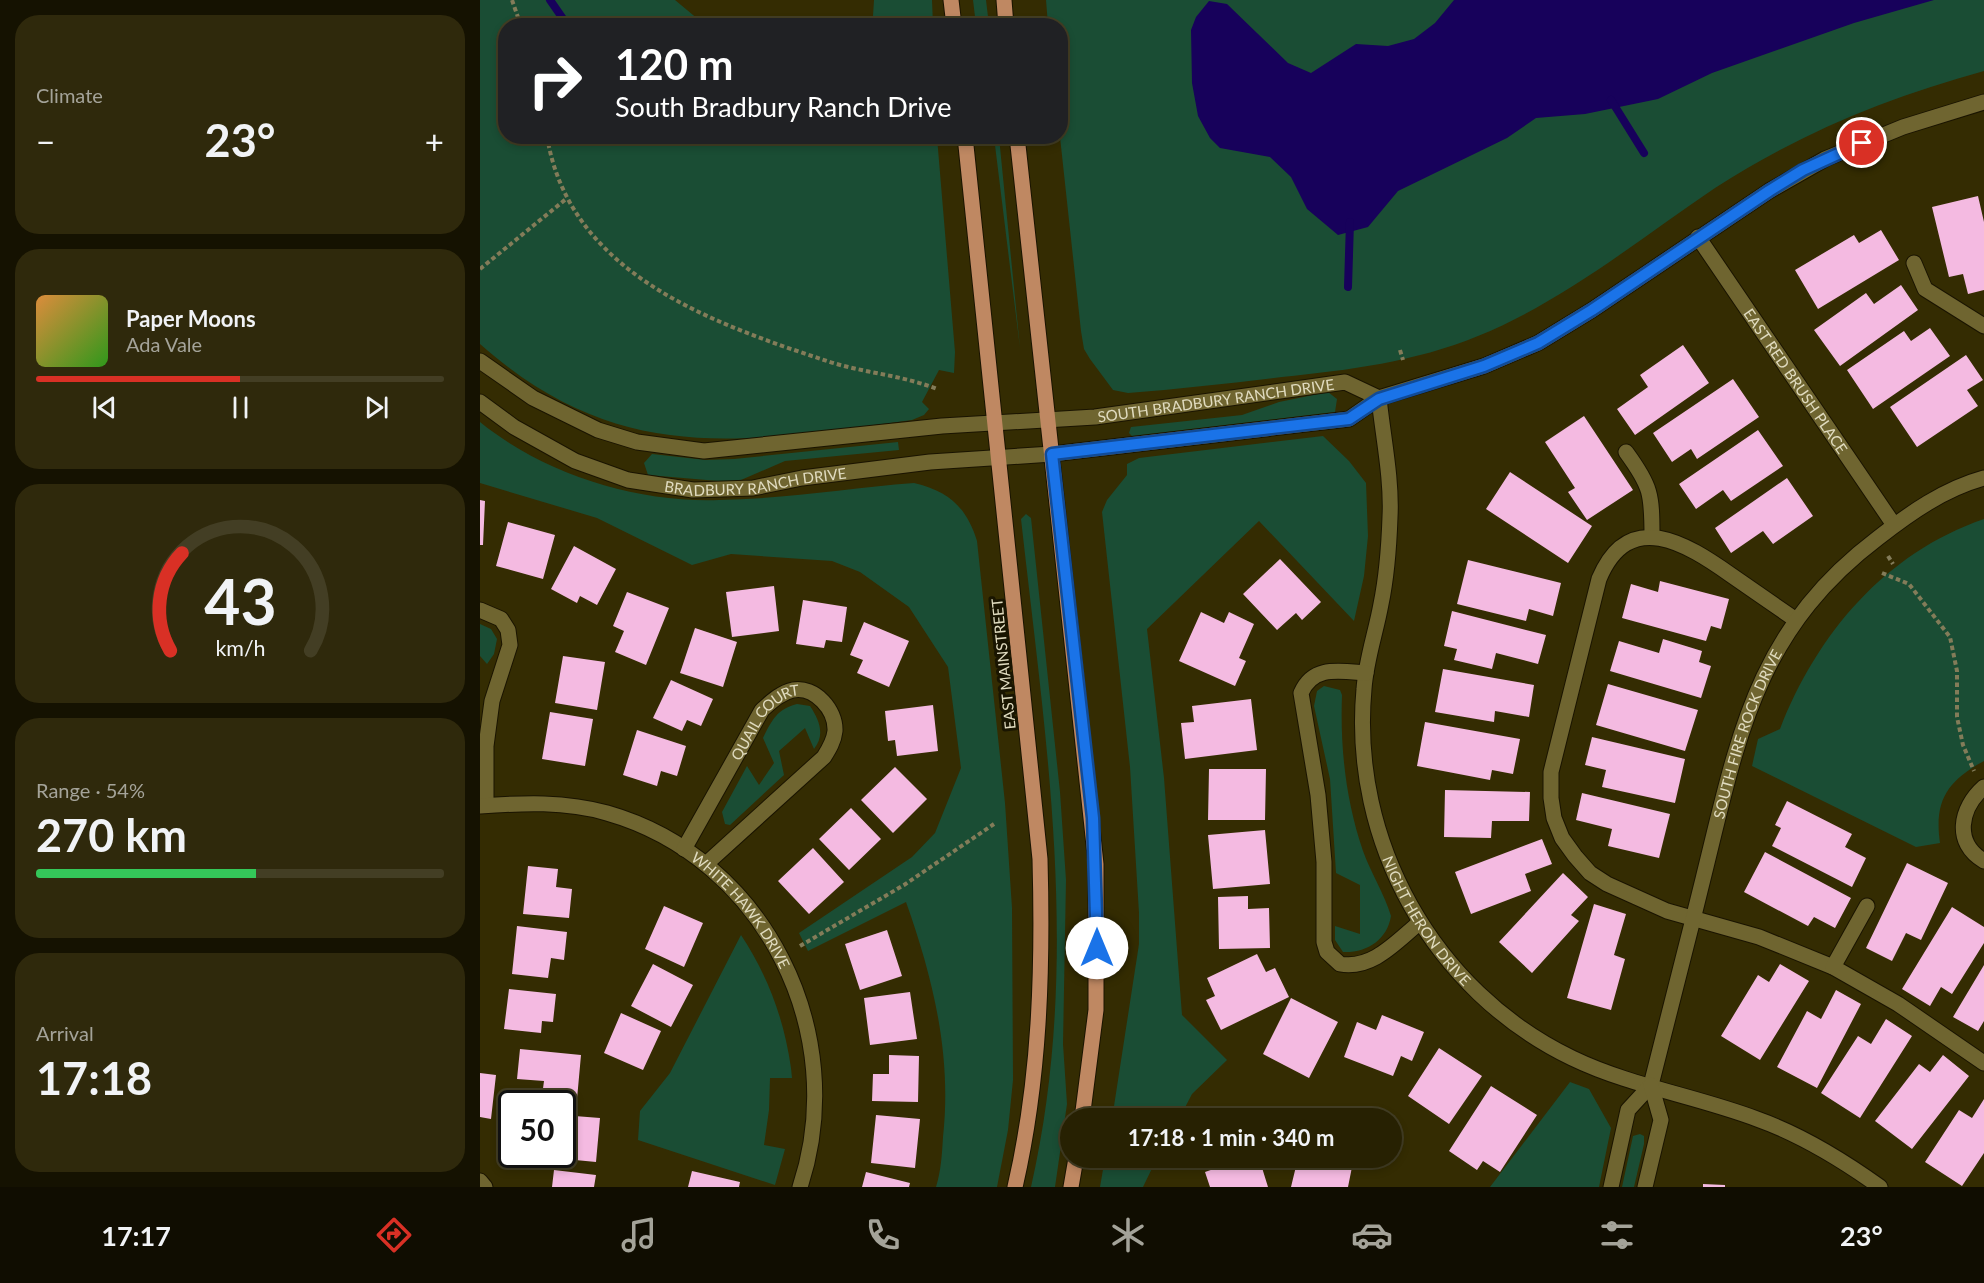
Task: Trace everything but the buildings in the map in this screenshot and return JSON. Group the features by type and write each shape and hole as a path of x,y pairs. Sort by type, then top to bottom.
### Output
{"main road":[{"path":"951,0 953,18"},
{"path":"1004,0 1005,18"},
{"name":"EAST MAINSTREET","path":"966,144 1037,811 1042,938 1031,1102 1015,1187"},
{"path":"1018,144 1050,420 1096,864 1096,1010 1083,1108"},
{"path":"1071,1187 1074,1168"}],"street":[{"path":"1052,454 1349,419 1379,399 1484,366 1538,343 1592,310 1698,237 1803,170 1833,155 1904,127 1984,102"},
{"name":"EAST RED BRUSH PLACE","path":"1698,237 1894,525"},
{"path":"1914,263 1925,289 1984,326"},
{"name":"BRADBURY RANCH DRIVE","path":"480,361 533,398 598,430 637,442 681,450 729,450 996,422 1050,420"},
{"name":"SOUTH BRADBURY RANCH DRIVE","path":"1050,420 1111,415 1345,382 1379,399"},
{"name":"NIGHT HERON DRIVE","path":"1379,399 1390,513 1387,570 1366,672 1362,742 1371,806 1399,884 1419,923 1469,984 1529,1033 1580,1061 1781,1128 1834,1155 1880,1187"},
{"name":"BRADBURY RANCH DRIVE","path":"480,402 513,427 574,461 634,481 693,490 739,489 802,478 918,464 1052,454"},
{"path":"1626,452 1647,483 1651,494 1652,536"},
{"name":"SOUTH FIRE ROCK DRIVE","path":"1651,1086 1745,717 1764,673 1796,620 1841,568 1894,525 1940,496 1984,478"},
{"path":"1796,620 1688,546 1652,536 1623,547 1607,563 1599,579 1554,754 1551,798 1562,838 1590,873 1620,890 1667,911 1767,940 1833,967 1898,1004 1984,1063"},
{"path":"480,610 501,619 510,637 506,659 492,701 486,746 483,806"},
{"path":"1366,672 1327,671 1314,675 1306,681 1301,693 1318,795 1323,853 1324,942 1327,951 1340,964 1362,964 1389,948 1419,923"},
{"name":"QUAIL COURT","path":"684,849 762,710 774,699 795,690 815,694 824,701 834,721 831,745 824,757 706,864"},
{"path":"1984,787 1969,802 1963,829 1966,844 1976,856 1984,861"},
{"name":"WHITE HAWK DRIVE","path":"483,806 536,802 606,813 648,828 706,864 743,900 772,938 791,975 813,1052 815,1102 811,1148 801,1187"},
{"path":"1833,967 1867,906"},
{"path":"1611,1187 1628,1110 1651,1086 1661,1120 1645,1187"},
{"path":"480,1181 485,1187"}],"path":[{"path":"512,0 518,18"},
{"path":"548,144 551,159 566,199 611,254 657,292 690,309 827,361 906,378 937,390"},
{"path":"480,269 566,199"},
{"path":"1401,350 1402,360"},
{"path":"1882,573 1909,584 1950,637 1957,671 1957,717 1963,745 1975,771"},
{"path":"800,946 904,885 994,824"}],"green space":[{"path":"480,0 675,0 697,18 498,18 498,144 938,144 955,352 954,373 939,370 922,402 929,409 924,415 912,420 793,435 738,438 685,437 634,428 583,411 532,384 480,344"},
{"path":"874,0 932,0 933,18 870,18 873,16"},
{"path":"973,0 986,0 988,18 975,18"},
{"path":"1046,0 1984,0 1984,71 1879,105 1779,151 1715,188 1570,288 1510,322 1478,336 1406,359 1382,364 1225,384 1128,393 1113,390 1084,349 1061,144 1068,144 1068,18 1047,18"},
{"path":"995,144 1000,144 1020,348"},
{"path":"1328,392 1337,399 1335,412 1132,436 1129,433 1131,427 1242,415 1279,402"},
{"path":"480,422 533,457 562,470 593,482 656,496 688,500 743,499 914,483 947,496 962,510 977,541 1005,803 1012,908 1013,1080 1008,1130 997,1187 936,1187 941,1162 945,1106 942,1047 932,988 906,902 808,951 799,933 912,857 935,833 961,768 948,667 909,607 860,572 832,561 731,554 692,565 597,518 480,483"},
{"path":"1323,436 1349,461 1366,483 1368,536 1364,576 1354,621 1259,521 1147,629 1164,778 1182,1015 1227,1060 1192,1094 1185,1108 1114,1108 1139,944 1139,913 1130,767 1102,512 1107,500 1127,475 1127,464 1139,458"},
{"path":"898,442 899,450 785,461 741,480 730,482 648,475 644,463 652,454 706,460 734,459"},
{"path":"1026,514 1031,518 1060,792 1066,880 1063,1044 1067,1104 1066,1108 1060,1108 1060,1152 1055,1187 1031,1187 1046,1103 1054,1019 1057,936 1049,770 1021,519"},
{"path":"1984,519 1984,761 1961,776 1946,794 1939,815 1940,843 1916,847 1752,766 1758,739 1780,729 1795,694 1814,661 1835,630 1859,601 1886,575 1916,553 1948,534"},
{"path":"480,624 491,629 497,639 494,654 487,664 480,656"},
{"path":"1324,686 1340,690 1342,695 1343,755 1352,813 1363,851 1391,916 1380,938 1368,947 1352,952 1343,952 1335,940 1335,926 1360,934 1360,885 1336,873 1330,779 1314,706 1317,691"},
{"path":"797,704 810,706 816,717 820,733 814,749 805,728 779,751 784,775 730,825 725,824 722,812 747,766 759,785 774,763 763,738 769,726 780,712"},
{"path":"741,935 751,950 774,999 784,1032 791,1068 792,1078 770,1078 769,1110 764,1145 785,1149 775,1185 638,1140 640,1111 670,1073"},
{"path":"1570,1082 1589,1089 1611,1128 1599,1187 1490,1187"},
{"path":"1640,1134 1644,1136 1644,1144 1634,1187 1622,1187 1633,1136"},
{"path":"1103,1168 1152,1168 1143,1187 1100,1187"}],"shaded area":[{"path":"1454,0 1934,0 1854,23 1712,73 1658,99 1585,114 1536,118 1507,138 1398,191 1368,227 1338,235 1307,209 1291,177 1270,157 1220,148 1210,138 1198,116 1192,83 1191,30 1196,17 1209,1 1227,4 1288,63 1311,73 1356,44 1388,46 1414,39 1435,23"}],"waterway":[{"path":"550,0 562,18"},
{"path":"1611,100 1644,153"},
{"path":"1348,287 1350,222"}],"route":[{"path":"1097,948 1093,818 1052,454 1349,419 1379,399 1484,366 1538,343 1592,310 1698,237 1803,170 1862,143"}]}
